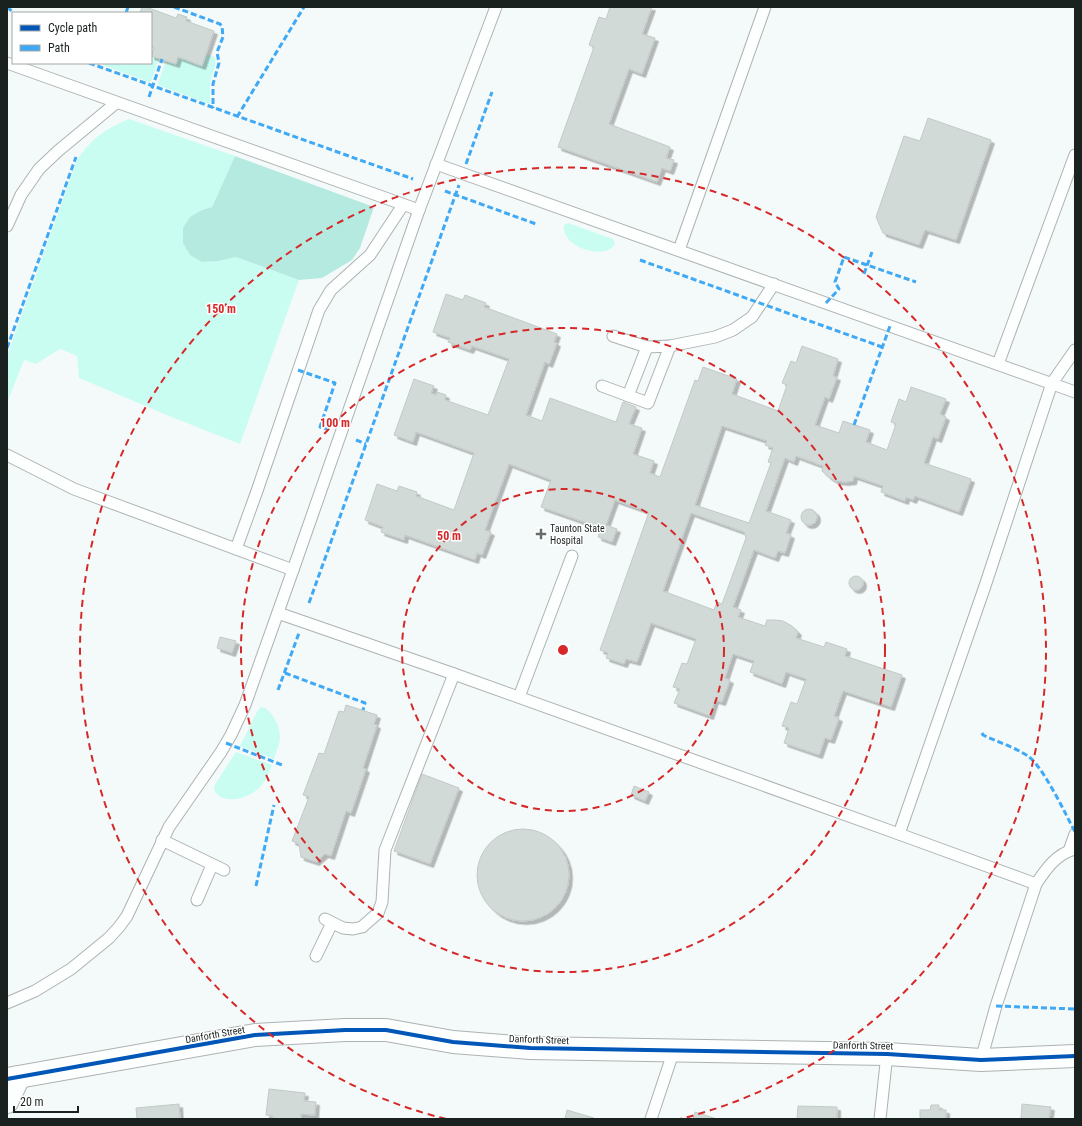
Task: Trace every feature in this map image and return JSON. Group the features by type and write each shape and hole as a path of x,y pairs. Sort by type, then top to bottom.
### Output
{"street":[{"name":"Danforth Street","path":"13,1078 256,1035 324,1030 386,1030 453,1042 530,1048 887,1054 981,1060 1075,1056"},
{"path":"7,1102 13,1078"}],"lane":[{"path":"7,1003 35,991 55,980 87,958 109,938 127,916 169,827 231,735 245,705 278,613 419,210 496,7"},
{"path":"679,250 765,7"},
{"path":"7,63 419,210"},
{"path":"7,226 21,196 39,169 58,151 116,103"},
{"path":"998,364 1075,155"},
{"path":"436,164 1075,392"},
{"path":"236,549 319,310 331,290 370,256 403,205"},
{"path":"613,336 647,347 670,346 715,336 733,330 752,317 774,284"},
{"path":"602,386 648,403 670,346"},
{"path":"628,396 647,347"},
{"path":"899,834 1052,383 1075,350"},
{"path":"7,455 74,489 293,570"},
{"path":"519,697 572,556"},
{"path":"278,613 519,697 1036,884"},
{"path":"316,956 329,921 343,928 353,929 362,927 378,913 382,902 386,850 454,674"},
{"path":"981,1060 996,1006 1036,884 1054,860 1072,850 1075,834"},
{"path":"162,840 224,870"},
{"path":"197,900 212,865"},
{"path":"651,1119 674,1050"},
{"path":"880,1119 887,1054"}],"green space":[{"path":"152,47 154,48 159,58 151,82 105,66 104,64 152,64"},
{"path":"206,54 215,57 215,67 210,84 209,104 158,85 166,61 175,64 178,57 202,66"},
{"path":"129,119 235,156 212,207 202,210 202,262 219,261 236,257 299,280 240,444 79,378 77,356 60,349 36,364 24,360 7,403 7,356 77,160 88,145 100,135"},
{"path":"235,156 374,207 360,248 352,260 322,278 299,280 236,257 219,261 202,262 190,255 183,243 183,228 190,217 202,210 212,207"},
{"path":"568,223 613,239 615,243 611,248 604,251 595,252 586,250 577,246 565,233 564,225"},
{"path":"261,707 270,712 279,728 280,740 274,759 240,746 258,710"},
{"path":"236,752 272,765 264,782 255,791 240,798 225,799 217,795 214,786"}],"building":[{"path":"142,7 146,7 176,18 178,14 187,17 186,21 214,31 202,66 178,57 176,64 152,56 154,48 152,47 152,12 140,12"},
{"path":"610,7 652,7 642,34 655,38 642,74 629,69 609,124 670,147 666,158 674,160 670,171 662,168 657,182 558,147 594,47 589,45 599,17 606,19"},
{"path":"928,118 991,140 956,240 925,230 919,245 883,233 876,217 904,136 920,141"},
{"path":"446,294 463,300 465,295 486,303 484,307 557,334 554,342 557,343 549,364 545,362 526,415 542,421 550,398 616,422 623,402 636,407 629,424 642,428 633,454 654,461 650,473 660,477 695,380 698,381 703,367 737,379 732,394 778,411 787,385 782,383 791,361 796,363 802,346 838,359 833,376 837,377 829,399 825,397 815,425 839,433 843,421 870,430 866,442 887,450 896,424 891,422 899,399 906,402 911,387 946,399 940,414 946,417 938,439 933,437 924,463 971,479 959,512 915,496 913,500 906,497 905,501 881,492 883,486 854,476 853,481 836,481 822,471 823,466 796,456 794,462 785,458 766,511 791,520 786,533 791,535 785,553 778,551 775,558 754,550 733,607 741,610 738,617 765,626 767,620 783,621 792,626 798,632 796,638 824,647 826,642 847,649 845,656 902,675 891,707 843,691 834,716 839,718 831,740 825,738 819,755 784,743 789,728 782,726 791,702 797,704 806,679 786,672 782,684 750,672 754,661 733,654 725,678 730,680 722,702 715,700 710,716 674,703 680,689 673,687 682,663 687,664 696,639 651,623 637,662 626,659 624,664 606,658 608,653 600,650 649,512 615,500 606,525 617,529 612,542 598,537 601,528 541,507 551,480 509,464 485,530 491,532 482,555 477,553 475,560 405,535 404,540 381,532 383,527 365,520 377,484 397,491 399,486 417,492 416,496 454,510 474,453 416,432 413,442 394,435 414,379 434,386 431,393 436,395 437,392 446,395 445,400 488,415 509,359 472,346 470,350 448,342 450,338 433,332","holes":["722,426 767,441 765,445 773,448 768,462 771,463 749,523 695,505","691,513 744,532 746,538 722,604 717,602 714,610 663,591"]},
{"path":"809,509 815,511 817,517 815,523 809,525 803,523 801,517 803,511"},
{"path":"853,576 859,576 863,580 863,586 859,590 853,590 849,586 849,580"},
{"path":"220,637 236,641 232,653 217,648"},
{"path":"346,705 377,715 374,724 377,725 363,768 366,769 351,813 346,811 331,856 325,854 316,862 301,857 299,844 292,841 309,797 303,795 319,753 324,754 339,711 344,712"},
{"path":"422,774 459,788 430,864 394,851"},
{"path":"634,786 649,792 645,801 631,795"},
{"path":"523,829 541,832 556,842 566,857 569,875 566,893 556,908 541,918 523,921 505,918 490,908 480,893 477,875 480,857 490,842 505,832"},
{"path":"269,1089 305,1093 304,1101 316,1102 315,1115 301,1114 301,1119 273,1119 273,1116 266,1115"},
{"path":"179,1104 180,1119 137,1119 136,1108"},
{"path":"1022,1104 1051,1107 1049,1119 1021,1119"},
{"path":"931,1105 939,1105 939,1110 946,1110 946,1119 920,1119 920,1110 930,1110"},
{"path":"798,1106 837,1107 837,1119 797,1119"},
{"path":"567,1110 594,1118 594,1119 565,1119"},
{"path":"695,1112 717,1119 693,1119"}],"marked path":[{"path":"7,7 13,12"},
{"path":"126,12 128,7"},
{"path":"174,7 222,26 223,37 217,52 219,63 213,84 213,108"},
{"path":"237,117 304,7"},
{"path":"149,97 162,59"},
{"path":"92,64 413,179"},
{"path":"466,164 492,92"},
{"path":"7,348 76,157"},
{"path":"309,603 459,185"},
{"path":"445,191 536,224"},
{"path":"864,274 872,252"},
{"path":"826,303 839,289 835,282 844,257 916,282"},
{"path":"640,260 882,347"},
{"path":"854,425 890,326"},
{"path":"298,370 335,383 320,427 327,429"},
{"path":"356,440 366,444"},
{"path":"278,690 299,633"},
{"path":"285,673 365,703 363,710"},
{"path":"982,733 983,735 1023,753 1034,762 1041,770 1054,791 1075,832"},
{"path":"226,743 282,765"},
{"path":"256,886 274,805"},
{"path":"996,1006 1075,1009"}],"cycle path":[{"path":"7,1079 255,1035 345,1030 386,1030 453,1042 530,1048 887,1054 981,1060 1075,1056"}],"place":[{"name":"Taunton State Hospital","path":"541,534"}]}
